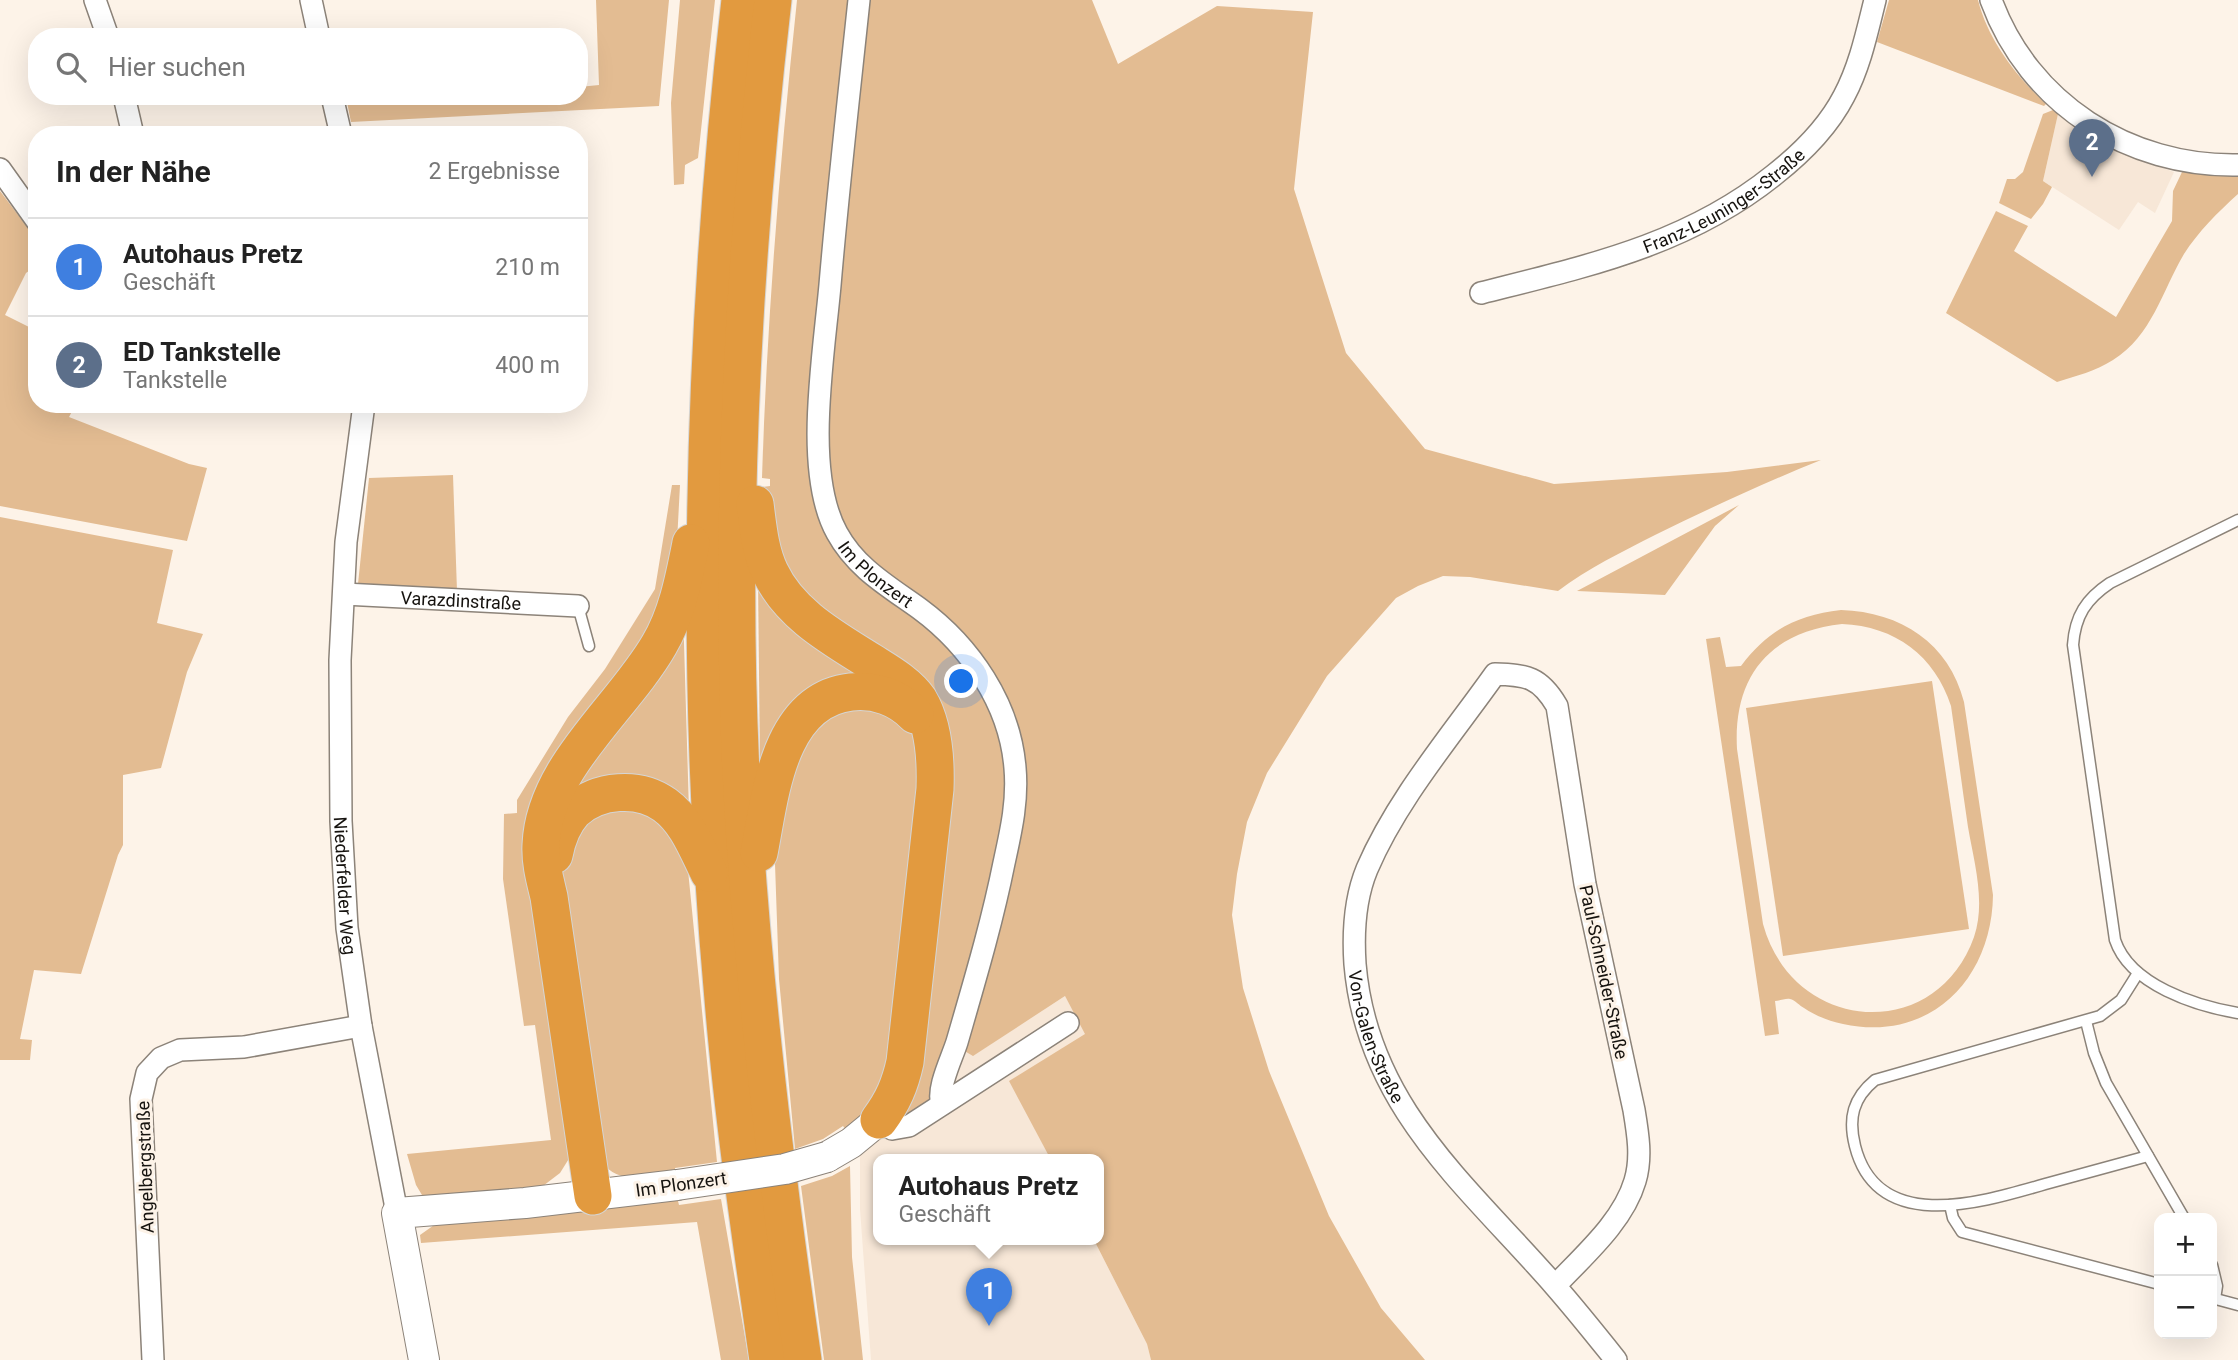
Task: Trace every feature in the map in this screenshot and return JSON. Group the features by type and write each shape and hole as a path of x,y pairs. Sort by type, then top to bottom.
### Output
{"highway":[{"path":"740,0 718,226 706,463 705,606 714,884 729,1058 768,1360"},
{"path":"773,0 755,185 742,416 737,513 738,668 743,815 750,903 775,1165 803,1360"},
{"path":"742,416 761,548 770,573 784,595 808,620 897,679 915,695 923,708 931,739 935,760 935,789 905,1062 892,1102 879,1120"},
{"path":"593,1196 541,845 550,803 565,772 661,642 681,590 706,463"},
{"path":"750,903 775,774 791,734 814,707 844,692 875,692 913,712 931,739"},
{"path":"549,897 552,864 564,825 573,812 586,802 619,792 653,798 676,815 694,842 714,884"}],"street":[{"path":"94,0 105,28"},
{"path":"311,0 317,28"},
{"name":"Im Plonzert","path":"859,0 836,211 819,414 820,465 825,500 836,532 858,564 940,626 971,657 993,695 1013,750 1015,766 1015,811 1002,875 955,1049 941,1088 942,1104"},
{"name":"Franz-Leuninger-Straße","path":"1481,293 1596,264 1658,243 1706,219 1764,183 1804,149 1843,98 1857,65 1875,0"},
{"path":"1991,0 2026,64 2055,97 2087,123 2158,156 2195,163 2238,165"},
{"path":"126,105 131,126"},
{"path":"334,105 339,126"},
{"path":"0,169 28,208"},
{"name":"Niederfelder Weg","path":"363,413 346,542 340,660 341,821 348,928 361,1026 424,1360"},
{"name":"Varazdinstraße","path":"344,594 578,606"},
{"name":"Paul-Schneider-Straße","path":"1495,674 1518,675 1536,680 1557,706 1585,884 1639,1142 1637,1172 1629,1196 1611,1224 1555,1286"},
{"name":"Von-Galen-Straße","path":"1495,674 1412,790 1366,871 1357,907 1354,950 1357,985 1379,1061 1429,1147 1555,1286 1616,1360"},
{"path":"879,1120 892,1129 909,1126 1068,1023"},
{"name":"Angelbergstraße","path":"153,1360 141,1099 147,1073 161,1058 180,1050 244,1047 361,1026"},
{"name":"Im Plonzert","path":"397,1213 593,1196 785,1169 827,1157 851,1143 879,1120"}],"lane":[{"path":"2238,520 2110,583 2094,594 2084,606 2074,632 2074,663 2119,953 2138,972 2164,989 2195,1003 2238,1013"},
{"path":"578,606 589,646"},
{"path":"2138,972 2111,1009 2086,1021 1875,1080 1864,1088 1855,1102 1851,1130 1859,1162 1875,1186 1889,1194 1919,1203 1980,1203 2148,1156"},
{"path":"2086,1021 2094,1053 2106,1083 2181,1213"},
{"path":"1950,1205 1953,1218 1962,1232 2154,1283"},
{"path":"2217,1300 2238,1305"}],"shaded area":[{"path":"596,0 669,0 659,106 351,122 348,105 588,105 588,86 599,85"},
{"path":"680,0 715,0 698,158 685,165 684,184 674,185 671,103"},
{"path":"797,0 1092,0 1118,64 1217,6 1313,12 1294,189 1346,353 1425,449 1554,484 1727,472 1821,460 1655,535 1593,568 1558,591 1470,577 1443,576 1396,598 1327,676 1267,773 1247,822 1232,915 1243,988 1269,1071 1329,1216 1381,1308 1425,1360 1151,1360 1147,1344 1097,1245 1104,1245 1104,1154 1048,1154 1009,1081 1085,1034 1065,996 973,1056 951,1043 929,1106 910,1120 899,1110 948,765 804,605 764,519 762,487 770,486 770,479 762,478 764,418 780,179"},
{"path":"1889,0 1978,0 1989,29 2004,56 2046,104 2044,106 1877,42"},
{"path":"2053,110 2058,114 2043,181 2052,187 2031,219 1999,203 2007,179 2015,179 2023,172 2043,114"},
{"path":"2058,114 2086,136 2109,148 2174,172 2155,213 2138,202 2119,230 2043,181"},
{"path":"2182,172 2238,175 2238,194 2190,246 2147,326 2126,350 2113,360 2057,382 1946,313 1996,211 2028,226 2014,251 2116,317 2172,221 2173,191"},
{"path":"0,191 28,228 28,272 5,315 28,326 28,413 71,413 69,417 189,464 207,468 187,541 0,506"},
{"path":"453,475 457,591 358,584 369,478"},
{"path":"672,485 680,485 677,542 663,607 558,763 570,1157 560,1173 539,1189 429,1197 422,1195 416,1185 407,1154 551,1140 535,1025 524,1026 503,879 504,814 517,813 517,800 568,717 605,669 655,589"},
{"path":"1739,505 1715,526 1665,595 1577,591"},
{"path":"0,517 173,550 157,623 203,634 187,672 161,768 123,775 123,845 81,974 34,970 20,1039 32,1040 30,1060 0,1060"},
{"path":"758,579 873,683 760,765"},
{"path":"683,609 689,811 677,803 557,810"},
{"path":"1825,612 1863,612 1902,624 1934,647 1957,681 1964,702 1993,895 1990,925 1981,953 1968,978 1950,998 1928,1014 1903,1024 1874,1027 1843,1024 1813,1013 1787,999 1775,1001 1779,1034 1765,1036 1706,639 1720,637 1726,667 1741,666 1762,643 1785,626","holes":["1842,624 1861,626 1896,638 1910,647 1935,672 1944,688 1951,706 1979,896 1974,937 1955,972 1929,996 1898,1009 1866,1012 1833,1005 1803,987 1779,961 1763,924 1737,749 1737,723 1741,700 1749,680 1761,662 1776,648 1794,637 1816,629"]},
{"path":"1932,681 1969,929 1783,956 1746,708"},
{"path":"856,700 909,726 923,761 886,1079 866,1112 847,1131 843,1126 823,1139 795,1149 779,979 775,864 777,823 804,730"},
{"path":"639,804 686,850 717,1162 675,1168 675,1175 637,1178 620,1176 605,1166 561,894 561,857 586,814"},
{"path":"1065,996 1086,1034 1010,1081 1048,1154 873,1154 873,1245 1097,1245 1147,1344 1151,1360 871,1360 860,1209 860,1151 951,1042 974,1055"},
{"path":"850,1166 852,1257 863,1360 824,1360 801,1186 832,1176"},
{"path":"677,1197 679,1205 721,1199 749,1360 721,1360 697,1222 421,1243 420,1235 437,1223 620,1207"}],"place":[{"name":"ED Tankstelle","path":"2092,177"},
{"name":"Autohaus Pretz","path":"989,1326"}]}
